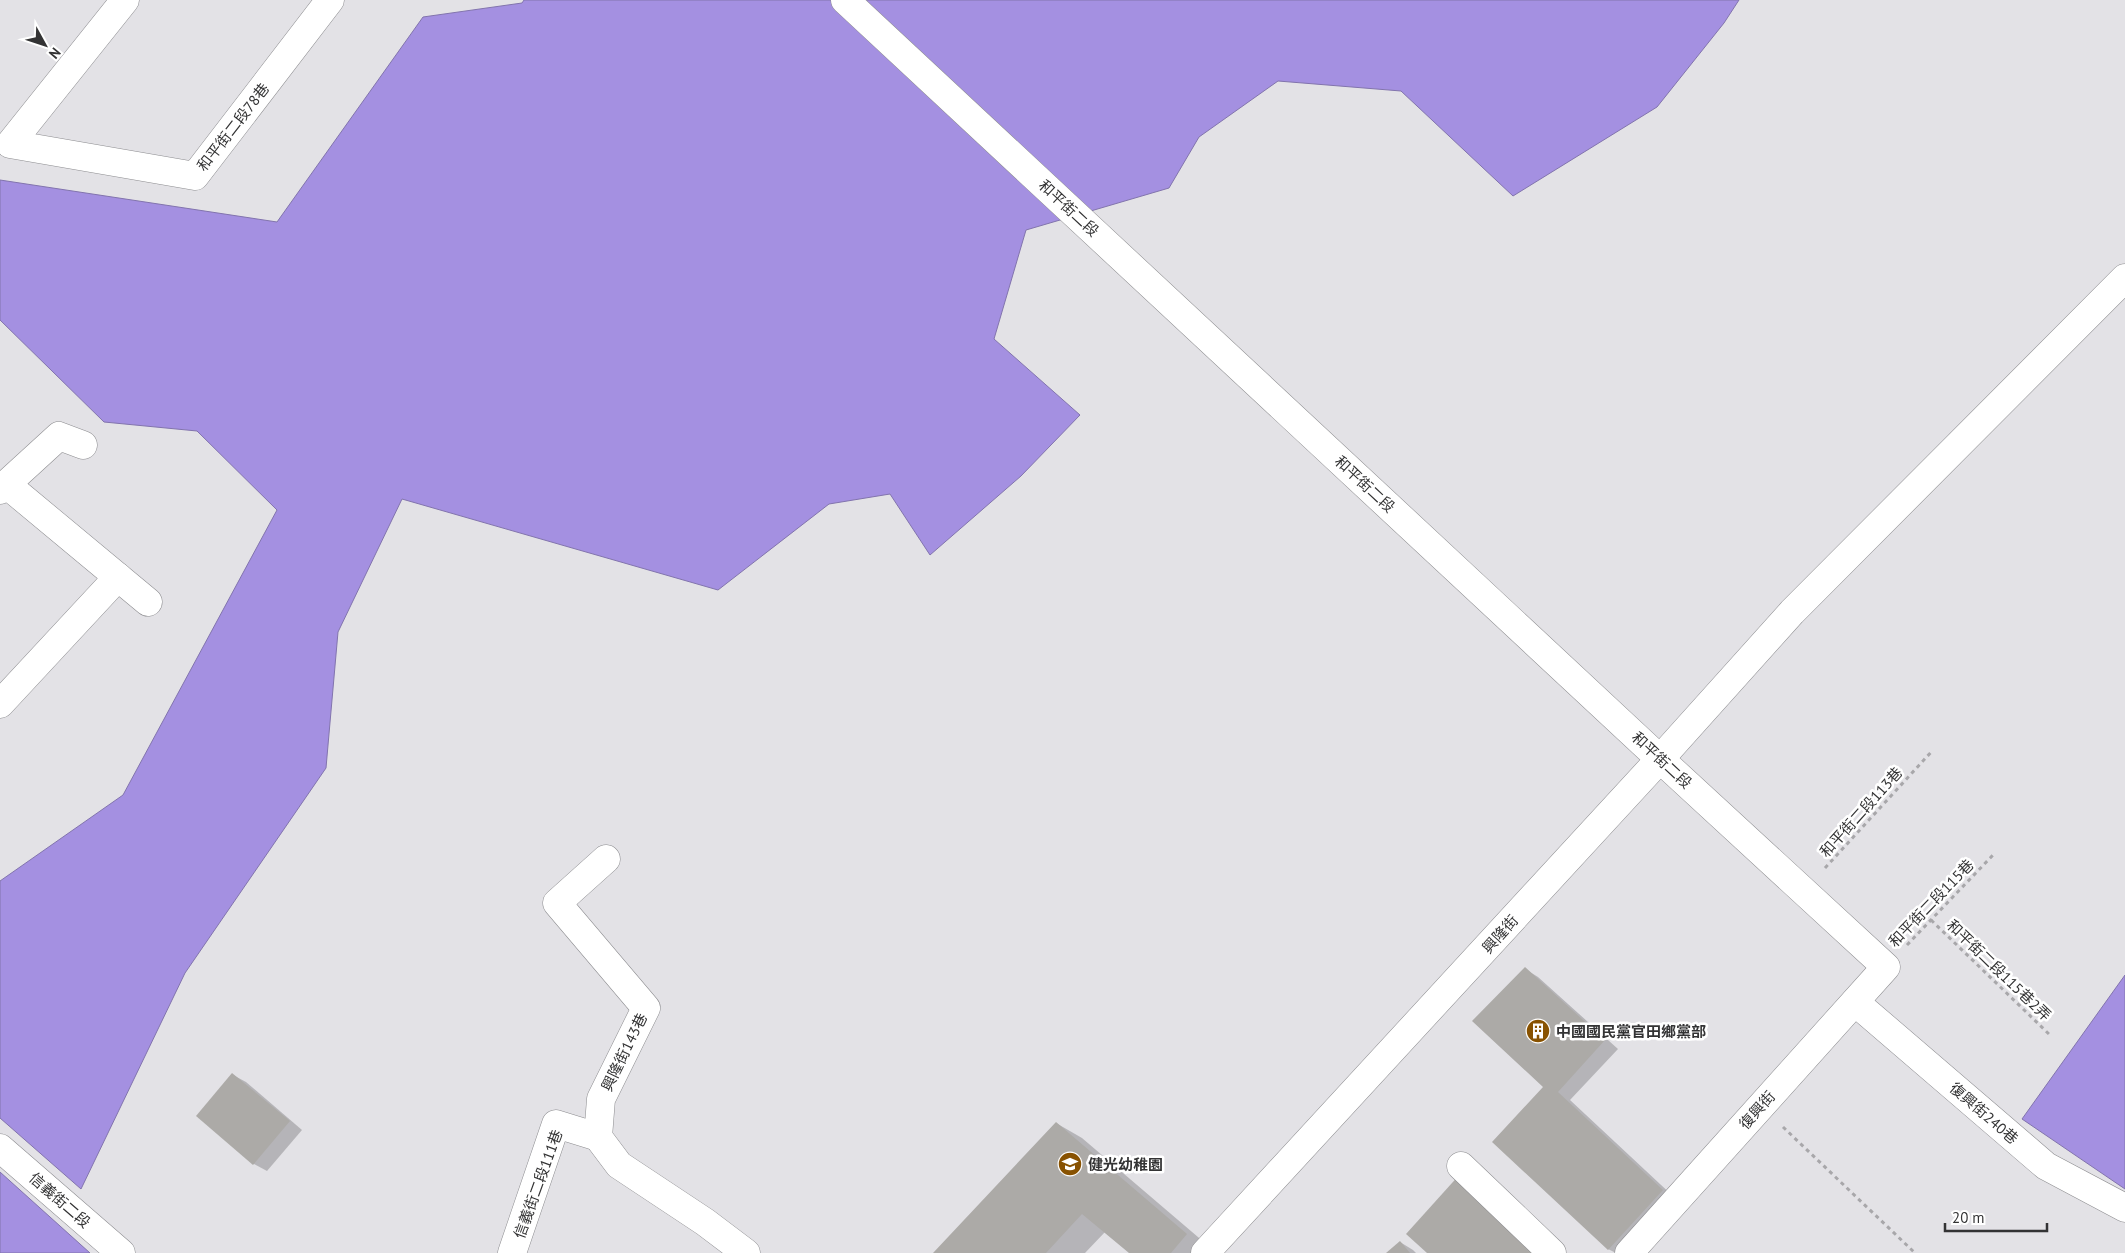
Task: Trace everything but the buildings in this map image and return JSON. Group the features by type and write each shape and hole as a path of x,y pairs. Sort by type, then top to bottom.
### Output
{"street":[{"name":"和平街二段78巷","path":"125,0 10,144 194,176 330,0"},
{"name":"和平街二段","path":"845,0 1886,967"},
{"name":"興隆街","path":"1205,1253 1660,759 1792,612 2125,278"},
{"path":"83,445 59,436 3,487 148,602"},
{"path":"0,704 118,577"},
{"name":"興隆街143巷","path":"598,1137 601,1099 646,1008 557,902 606,859"},
{"name":"復興街","path":"1629,1253 1886,967"},
{"name":"復興街240巷","path":"1855,1002 2046,1166 2125,1208"},
{"name":"信義街二段111巷","path":"512,1253 556,1124 598,1137"},
{"path":"598,1137 619,1165 705,1222 746,1253"},
{"name":"信義街二段","path":"0,1148 121,1253"},
{"path":"1461,1166 1552,1253"}],"path":[{"name":"和平街二段113巷","path":"1805,890 1933,750"},
{"name":"和平街二段115巷","path":"1886,967 1993,855"},
{"name":"和平街二段115巷2弄","path":"1931,920 2051,1036"},
{"path":"1761,1106 1915,1253"}],"shaded area":[{"path":"524,0 1739,0 1724,23 1657,107 1513,196 1401,91 1278,81 1199,137 1169,188 1026,230 994,339 1080,415 1021,476 930,555 890,494 829,504 718,590 402,499 338,632 326,768 185,973 81,1189 0,1118 0,881 123,795 277,510 197,431 104,422 0,320 0,180 277,222 423,17 522,3"},
{"path":"2125,975 2125,1189 2022,1119"},
{"path":"0,1172 90,1253 0,1253"}],"place":[{"name":"中國國民黨官田鄉黨部","path":"1538,1031"},
{"name":"健光幼稚園","path":"1070,1164"}]}
